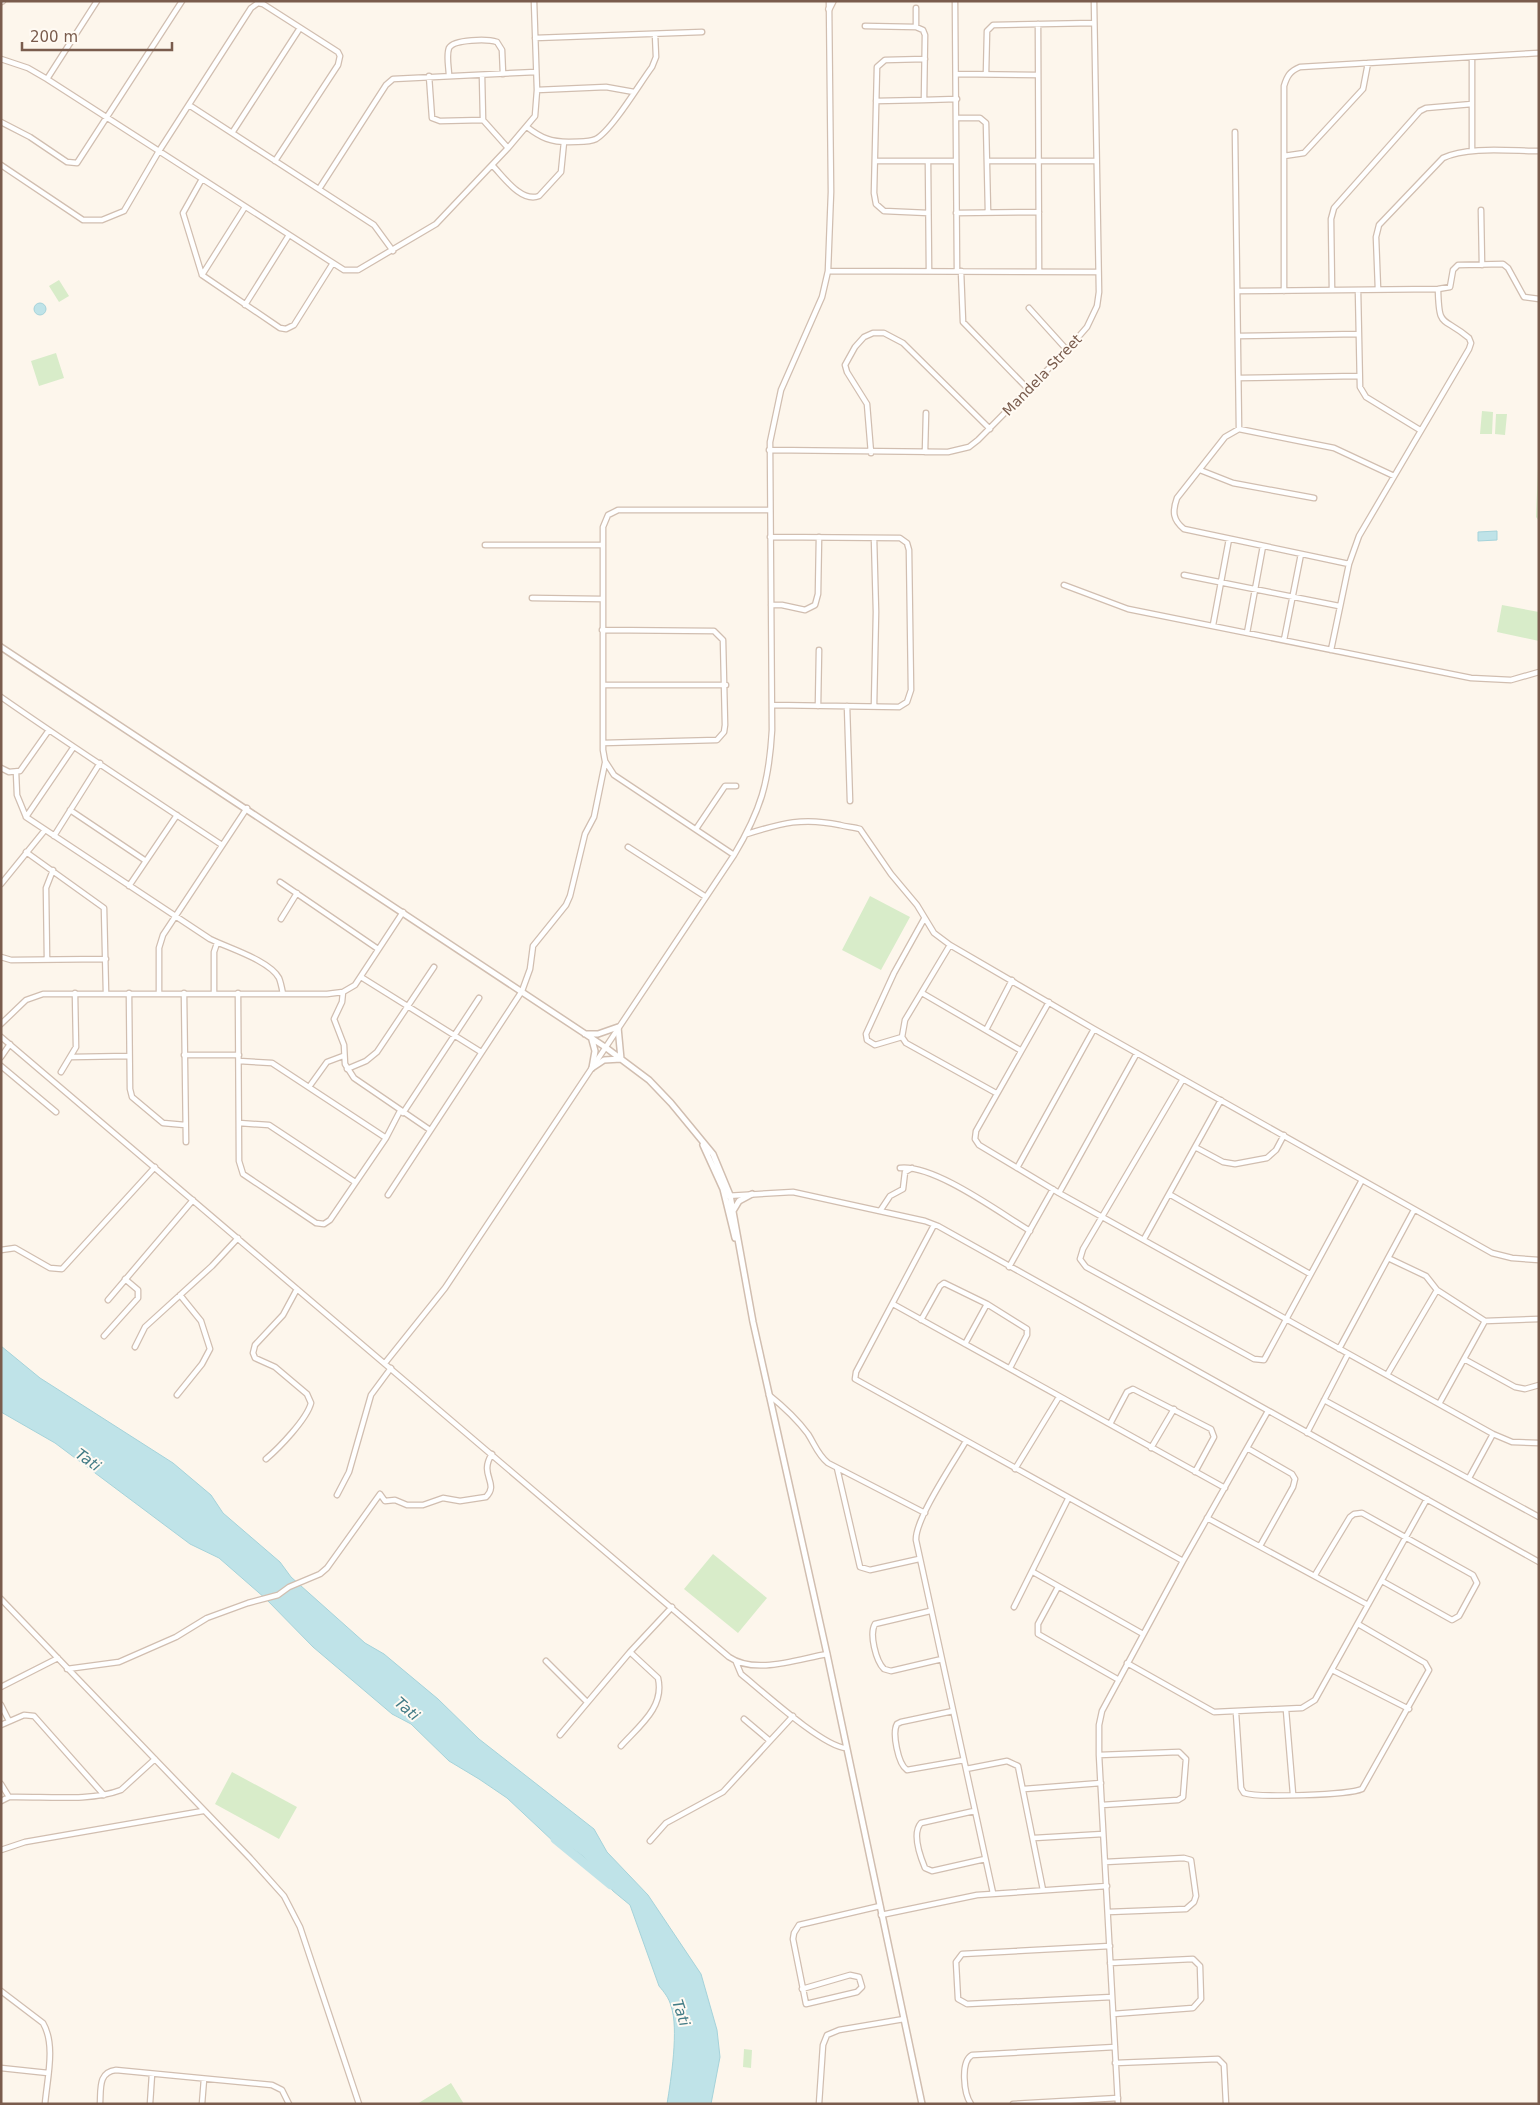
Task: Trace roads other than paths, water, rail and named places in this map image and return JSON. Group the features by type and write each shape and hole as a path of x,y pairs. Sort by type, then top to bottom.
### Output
{"main road":[{"path":"829,9 833,1"}],"street":[{"path":"47,79 97,1"},
{"path":"1,122 30,137 67,162 74,164 80,160 182,1"},
{"path":"1,59 28,68 47,79 344,270 358,270 436,224 527,127 537,111 534,1"},
{"path":"385,1363 445,1288 734,855 759,810 766,786 771,746 769,450 773,422 781,390 822,297 828,271 831,192 829,1"},
{"path":"955,1 956,212 963,322 1029,390"},
{"name":"Mandela Street","path":"769,450 871,453 925,452 962,449 975,444 1068,350 1087,327 1094,315 1099,300 1094,1"},
{"path":"1,165 82,220 96,221 112,217 124,211 159,151 254,4 263,4 338,52 340,60 275,161"},
{"path":"916,8 916,27"},
{"path":"986,74 986,34 990,26 995,24 1094,23"},
{"path":"1038,24 1039,271"},
{"path":"865,26 916,27 924,32 924,100"},
{"path":"232,133 300,28"},
{"path":"535,38 702,32"},
{"path":"527,127 546,140 564,142 591,141 597,138 634,92 654,62 655,34"},
{"path":"450,76 448,52 457,42 497,42 502,50 503,74"},
{"path":"1284,291 1284,86 1289,74 1300,66 1539,53"},
{"path":"1472,58 1472,151"},
{"path":"925,59 887,59 880,62 876,70 874,197 879,209 889,213 928,213"},
{"path":"1284,156 1304,153 1363,89 1368,63"},
{"path":"319,190 389,82 398,78 536,72"},
{"path":"956,74 1038,75"},
{"path":"482,75 483,120 508,148"},
{"path":"429,76 432,118 440,121 483,120"},
{"path":"537,90 606,87 634,92"},
{"path":"876,101 956,99"},
{"path":"1332,290 1331,219 1334,208 1420,111 1426,108 1472,104"},
{"path":"188,105 374,225 393,251"},
{"path":"957,118 980,118 985,121 988,212"},
{"path":"1235,132 1239,429"},
{"path":"492,165 525,197 534,198 539,196 561,172 564,142"},
{"path":"1378,289 1376,237 1380,225 1442,158 1452,153 1472,151 1539,151"},
{"path":"928,161 929,271"},
{"path":"875,162 956,161"},
{"path":"987,161 1096,161"},
{"path":"202,179 184,213 202,275 280,328 290,328 333,263"},
{"path":"202,275 246,207"},
{"path":"1481,210 1482,265"},
{"path":"956,212 1039,212"},
{"path":"245,305 289,235"},
{"path":"1238,291 1438,289 1450,287 1454,267 1482,265 1506,266 1524,297 1539,298"},
{"path":"828,271 1098,272"},
{"path":"1331,650 1349,564 1359,536 1471,343 1464,334 1443,322 1438,315 1438,289"},
{"path":"1358,290 1358,376 1360,387 1366,397 1420,430"},
{"path":"1028,308 1068,350"},
{"path":"871,453 867,404 847,372 845,365 864,336 873,333 884,333 903,342 990,430"},
{"path":"1238,336 1358,334"},
{"path":"1239,378 1358,376"},
{"path":"925,452 926,413"},
{"path":"1349,564 1184,530 1176,523 1173,514 1177,498 1225,437 1239,429 1334,448 1394,476"},
{"path":"1200,470 1233,483 1314,498"},
{"path":"388,1195 522,991 530,969 533,946 563,909 570,896 585,834 594,817 605,761 603,743 602,599 603,527 606,518 611,512 618,510 770,510"},
{"path":"770,537 902,539 909,548 911,690 909,699 902,706 772,705"},
{"path":"771,605 782,605 805,610 814,605 818,594 820,538"},
{"path":"874,538 876,601 874,706"},
{"path":"1212,625 1229,539"},
{"path":"486,545 603,545"},
{"path":"1247,632 1263,546"},
{"path":"1284,640 1301,554"},
{"path":"1184,575 1291,598 1339,606"},
{"path":"1064,586 1128,609 1486,679 1511,680 1539,672"},
{"path":"532,598 602,599"},
{"path":"602,630 714,631 724,640 726,685 725,728 717,740 603,743"},
{"path":"2,647 522,991 621,1059 666,1097 701,1140 728,1195 733,1211 742,1261"},
{"path":"818,706 819,650"},
{"path":"603,685 726,685"},
{"path":"1,697 73,748 100,763 222,845"},
{"path":"847,706 850,801"},
{"path":"1,768 9,772 16,772 22,769 49,730"},
{"path":"26,817 73,748"},
{"path":"605,761 614,775 734,855"},
{"path":"54,836 100,763"},
{"path":"16,772 17,795 26,817 217,943 243,953 272,971 279,979 283,994"},
{"path":"696,829 725,786 736,786"},
{"path":"159,993 160,941 174,916 247,808"},
{"path":"70,810 146,861"},
{"path":"129,886 177,815"},
{"path":"747,834 785,822 807,820 825,821 860,829 891,874 917,905 937,937 1094,1029 1492,1253 1512,1258 1539,1260"},
{"path":"1,884 45,830"},
{"path":"628,847 706,897"},
{"path":"26,852 104,908 106,993"},
{"path":"47,959 46,888 53,870"},
{"path":"280,882 378,949"},
{"path":"281,920 297,893"},
{"path":"1,1024 20,1004 34,996 75,993 327,994 343,992 355,985 361,977 403,912"},
{"path":"902,1037 875,1045 866,1038 870,1024 894,973 924,919"},
{"path":"214,993 214,952 217,943"},
{"path":"950,945 905,1020 902,1037 906,1043 996,1093"},
{"path":"1,956 11,960 106,959"},
{"path":"347,1069 366,1061 377,1052 434,967"},
{"path":"361,977 481,1052"},
{"path":"986,1030 1012,980"},
{"path":"343,992 342,1002 334,1019 344,1044 343,1056 347,1069 359,1083 430,1130"},
{"path":"62,1072 76,1047 75,993"},
{"path":"129,993 129,1056 132,1097 163,1123 185,1125"},
{"path":"184,993 186,1142"},
{"path":"238,993 241,1172 316,1223 324,1224 330,1220 479,998"},
{"path":"922,993 1020,1050"},
{"path":"1049,1002 1020,1050 976,1131 976,1141 980,1146 1059,1193 1493,1434 1512,1442 1539,1443"},
{"path":"585,1034 598,1034 618,1027"},
{"path":"618,1027 621,1059"},
{"path":"1017,1168 1094,1029"},
{"path":"1,1037 736,1662 741,1674 832,1745 846,1748"},
{"path":"591,1038 595,1051 592,1068"},
{"path":"1,1057 10,1044"},
{"path":"1059,1193 1137,1053"},
{"path":"184,1055 239,1058 272,1063 386,1138"},
{"path":"72,1057 129,1056"},
{"path":"309,1087 327,1062 343,1056"},
{"path":"592,1068 604,1060 621,1059"},
{"path":"1,1066 56,1112"},
{"path":"1182,1079 1082,1253 1081,1262 1086,1267 1256,1360 1264,1360 1362,1180"},
{"path":"1144,1239 1221,1100"},
{"path":"239,1123 269,1125 355,1182"},
{"path":"1195,1147 1223,1162 1235,1164 1267,1158 1276,1150 1284,1135"},
{"path":"1,1250 15,1248 50,1268 62,1268 155,1167"},
{"path":"900,1168 912,1168 942,1178 1030,1231"},
{"path":"880,1211 890,1196 903,1189 905,1172 912,1168"},
{"path":"1010,1267 1053,1189"},
{"path":"728,1195 793,1192 934,1225 1539,1562"},
{"path":"733,1211 739,1201 752,1194"},
{"path":"1169,1194 1310,1274"},
{"path":"728,1195 922,2104"},
{"path":"108,1300 193,1200"},
{"path":"1339,1349 1414,1210"},
{"path":"934,1225 856,1372 855,1379 1068,1499 1183,1561"},
{"path":"135,1347 146,1327 238,1238"},
{"path":"1388,1258 1426,1276 1437,1290 1485,1321 1539,1318"},
{"path":"104,1336 138,1298 138,1290 125,1280"},
{"path":"921,1320 940,1286 944,1283 987,1304 1027,1329 1027,1334 1010,1368"},
{"path":"266,1459 291,1434 311,1403 307,1394 274,1367 255,1358 253,1353 255,1345 291,1304 297,1289"},
{"path":"1387,1375 1437,1290"},
{"path":"177,1395 202,1364 210,1349 201,1322 180,1295"},
{"path":"893,1304 1225,1488"},
{"path":"965,1344 987,1304"},
{"path":"1438,1404 1485,1321"},
{"path":"1307,1433 1348,1354"},
{"path":"1464,1359 1515,1387 1525,1389 1539,1385"},
{"path":"336,1496 349,1472 371,1395 391,1368"},
{"path":"1110,1424 1127,1392 1131,1389 1174,1409 1214,1432 1214,1437 1195,1472"},
{"path":"769,1394 790,1412 808,1435 820,1456 837,1468 925,1513"},
{"path":"1015,1469 1059,1397"},
{"path":"1324,1400 1539,1517"},
{"path":"1152,1448 1174,1409"},
{"path":"1013,2104 1118,2101 1099,1755 1100,1719 1127,1662 1268,1411"},
{"path":"1469,1478 1493,1434"},
{"path":"966,1441 925,1513 916,1533 919,1559 930,1611 993,1893"},
{"path":"1247,1448 1292,1474 1295,1479 1293,1487 1260,1546"},
{"path":"68,1669 119,1662 176,1637 207,1618 248,1603 278,1595 289,1587 320,1574 327,1568 380,1494 386,1501 399,1501 410,1505 423,1505 443,1498 460,1501 486,1497 490,1492 491,1481 486,1474 486,1465 492,1454"},
{"path":"837,1468 860,1567 870,1570 919,1559"},
{"path":"1014,1607 1068,1499"},
{"path":"1127,1662 1214,1712 1236,1713 1286,1710 1310,1705 1358,1624 1426,1499"},
{"path":"1315,1576 1354,1514 1365,1514 1475,1576 1478,1583 1457,1618 1449,1619 1382,1581"},
{"path":"1207,1518 1368,1605"},
{"path":"1032,1572 1143,1634"},
{"path":"1058,1587 1038,1624 1038,1634 1119,1680"},
{"path":"1,1599 250,1858 284,1896 300,1927 359,2104"},
{"path":"560,1735 630,1652 672,1607"},
{"path":"930,1611 875,1624 872,1631 879,1662 884,1669 891,1671 942,1659"},
{"path":"1236,1713 1241,1788 1244,1793 1251,1795 1293,1794 1362,1789 1409,1710 1428,1672 1428,1666 1358,1624"},
{"path":"621,1746 657,1705 659,1696 658,1678 630,1652"},
{"path":"736,1662 762,1665 827,1654"},
{"path":"1,1687 58,1658"},
{"path":"546,1661 587,1702"},
{"path":"1332,1670 1409,1710"},
{"path":"1,1705 9,1721"},
{"path":"1286,1710 1293,1794"},
{"path":"953,1711 897,1724 895,1731 902,1764 907,1770 964,1760"},
{"path":"1,1725 24,1715 34,1716 104,1795"},
{"path":"650,1841 666,1823 723,1792 793,1716"},
{"path":"744,1719 770,1741"},
{"path":"1099,1755 1179,1752 1186,1759 1186,1791 1184,1797 1178,1800 1102,1805"},
{"path":"1,1801 9,1796 104,1795 121,1790 154,1759"},
{"path":"966,1769 1012,1761 1020,1770 1043,1890"},
{"path":"1024,1789 1101,1783"},
{"path":"1,1784 9,1796"},
{"path":"974,1810 921,1823 917,1830 919,1850 925,1868 932,1871 985,1859"},
{"path":"1,1850 25,1842 203,1811"},
{"path":"1034,1838 1103,1834"},
{"path":"1105,1862 1184,1858 1191,1860 1196,1896 1194,1902 1186,1908 1108,1912"},
{"path":"882,1915 993,1893 1107,1886"},
{"path":"802,1989 850,1975 859,1977 862,1987 857,1992 809,2004 804,2002 793,1939 799,1925 880,1906"},
{"path":"1110,1946 962,1954 956,1962 958,1999 967,2004 1112,1997"},
{"path":"1110,1963 1194,1960 1200,1966 1201,1999 1194,2008 1113,2014"},
{"path":"1,1991 43,2023 46,2028 50,2044 45,2104"},
{"path":"819,2104 823,2045 827,2035 839,2030 904,2019"},
{"path":"971,2104 967,2098 965,2064 967,2058 972,2056 1115,2047"},
{"path":"1116,2063 1218,2059 1224,2065 1226,2104"},
{"path":"1,2068 48,2073"},
{"path":"100,2104 102,2078 107,2072 116,2070 276,2086 282,2090 289,2104"},
{"path":"150,2104 152,2074"},
{"path":"202,2104 204,2079"}],"water":[{"path":"40,303 46,309 40,315 34,309"},
{"path":"1497,531 1497,540 1478,541 1478,532"},
{"path":"1,1346 40,1378 173,1463 211,1495 223,1513 280,1562 291,1577 365,1643 384,1654 438,1699 479,1739 594,1829 607,1852 648,1895 701,1974 717,2030 720,2057 711,2104 667,2104 674,2054 673,2016 669,2000 659,1986 630,1905 613,1891 584,1857 573,1849 555,1843 507,1798 449,1761 411,1724 392,1714 313,1647 266,1599 219,1558 190,1544 55,1443 1,1412"}],"waterway":[{"name":"Tati","path":"555,1839 611,1885"}]}
